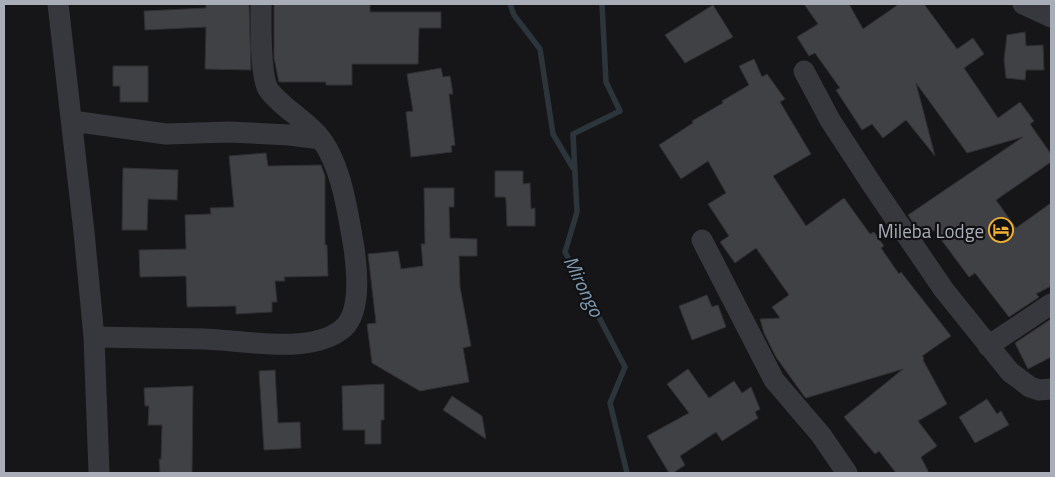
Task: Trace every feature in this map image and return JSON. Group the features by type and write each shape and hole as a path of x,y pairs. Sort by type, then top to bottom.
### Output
{"street":[{"path":"58,4 94,337 99,473"},
{"path":"94,337 206,339 270,345 318,341 342,330 353,315 357,295 355,254 347,210 334,163 321,139 279,102 267,88 264,73 261,4"},
{"path":"1024,4 1051,17"},
{"path":"804,71 830,120 872,186 944,290 1010,372 1030,387 1039,390 1051,389"},
{"path":"72,121 166,134 229,132 289,135 321,139"},
{"path":"702,240 774,380 821,435 847,473"},
{"path":"988,346 1051,304"}],"building":[{"path":"206,4 249,4 251,70 205,69 206,27 145,30 144,11 206,8"},
{"path":"274,4 370,4 370,12 441,12 441,28 419,28 418,64 352,64 352,85 326,85 326,82 279,82 274,58"},
{"path":"804,4 849,4 863,29 899,4 924,4 957,49 973,38 984,54 964,68 998,118 1020,102 1034,121 1030,124 1051,154 1051,162 996,200 1016,228 1051,203 1051,286 1036,294 1039,297 1009,317 975,273 969,277 934,230 923,237 908,215 1023,137 967,153 916,83 935,156 906,120 883,138 872,124 862,130 836,90 840,88 815,53 809,56 797,37 818,24"},
{"path":"713,5 733,37 685,63 665,35"},
{"path":"1025,32 1026,46 1043,45 1044,70 1026,70 1025,80 1006,78 1004,60 1007,35"},
{"path":"754,59 762,77 767,74 785,99 780,102 811,154 773,176 806,226 844,198 870,234 874,232 884,246 881,248 899,274 901,272 951,336 922,356 947,404 918,421 937,446 921,457 929,473 896,473 879,451 875,454 844,417 903,369 806,398 804,396 776,357 764,333 760,319 780,318 772,307 789,295 756,248 735,263 720,242 729,236 708,204 726,193 708,161 681,179 659,145 693,123 692,121 723,103 722,101 749,85 739,66"},
{"path":"113,66 148,66 148,102 120,102 120,86 113,86"},
{"path":"441,68 443,77 450,76 453,94 449,94 455,145 451,146 452,152 411,157 406,112 413,111 407,74"},
{"path":"266,153 268,166 321,165 325,176 325,245 327,245 328,276 284,277 285,281 275,281 277,302 272,302 272,312 236,314 236,306 187,307 186,276 140,277 139,250 186,249 185,215 211,214 210,208 234,207 229,156"},
{"path":"123,168 178,170 177,200 148,199 147,230 122,230"},
{"path":"495,171 523,171 523,184 530,183 531,209 535,208 535,226 507,226 505,197 495,197"},
{"path":"424,188 454,188 454,207 449,207 450,238 477,239 477,256 459,256 460,287 471,346 463,348 469,382 420,391 372,363 367,324 376,323 368,254 398,251 401,269 423,266 421,244 425,244"},
{"path":"707,295 712,307 718,305 726,327 692,340 679,306"},
{"path":"1051,319 1051,357 1028,369 1015,343"},
{"path":"688,369 709,398 734,381 742,393 751,387 760,409 755,412 758,418 722,441 716,432 680,456 685,465 673,473 669,473 647,436 689,413 667,384"},
{"path":"275,370 278,423 300,422 301,448 264,450 259,371"},
{"path":"384,384 384,420 381,420 381,444 365,444 365,430 343,430 342,386"},
{"path":"193,386 192,473 160,473 159,459 161,459 162,425 148,425 149,406 145,406 144,388"},
{"path":"452,396 482,416 486,439 443,410"},
{"path":"987,399 997,414 1001,411 1009,425 975,443 959,417"}],"waterway":[{"path":"510,4 514,15 540,49 553,134 573,168"},
{"name":"Mirongo","path":"602,4 606,82 620,111 573,134 577,212 565,252 625,367 610,403 627,473"}],"place":[{"name":"Mileba Lodge","path":"1001,230"}]}
